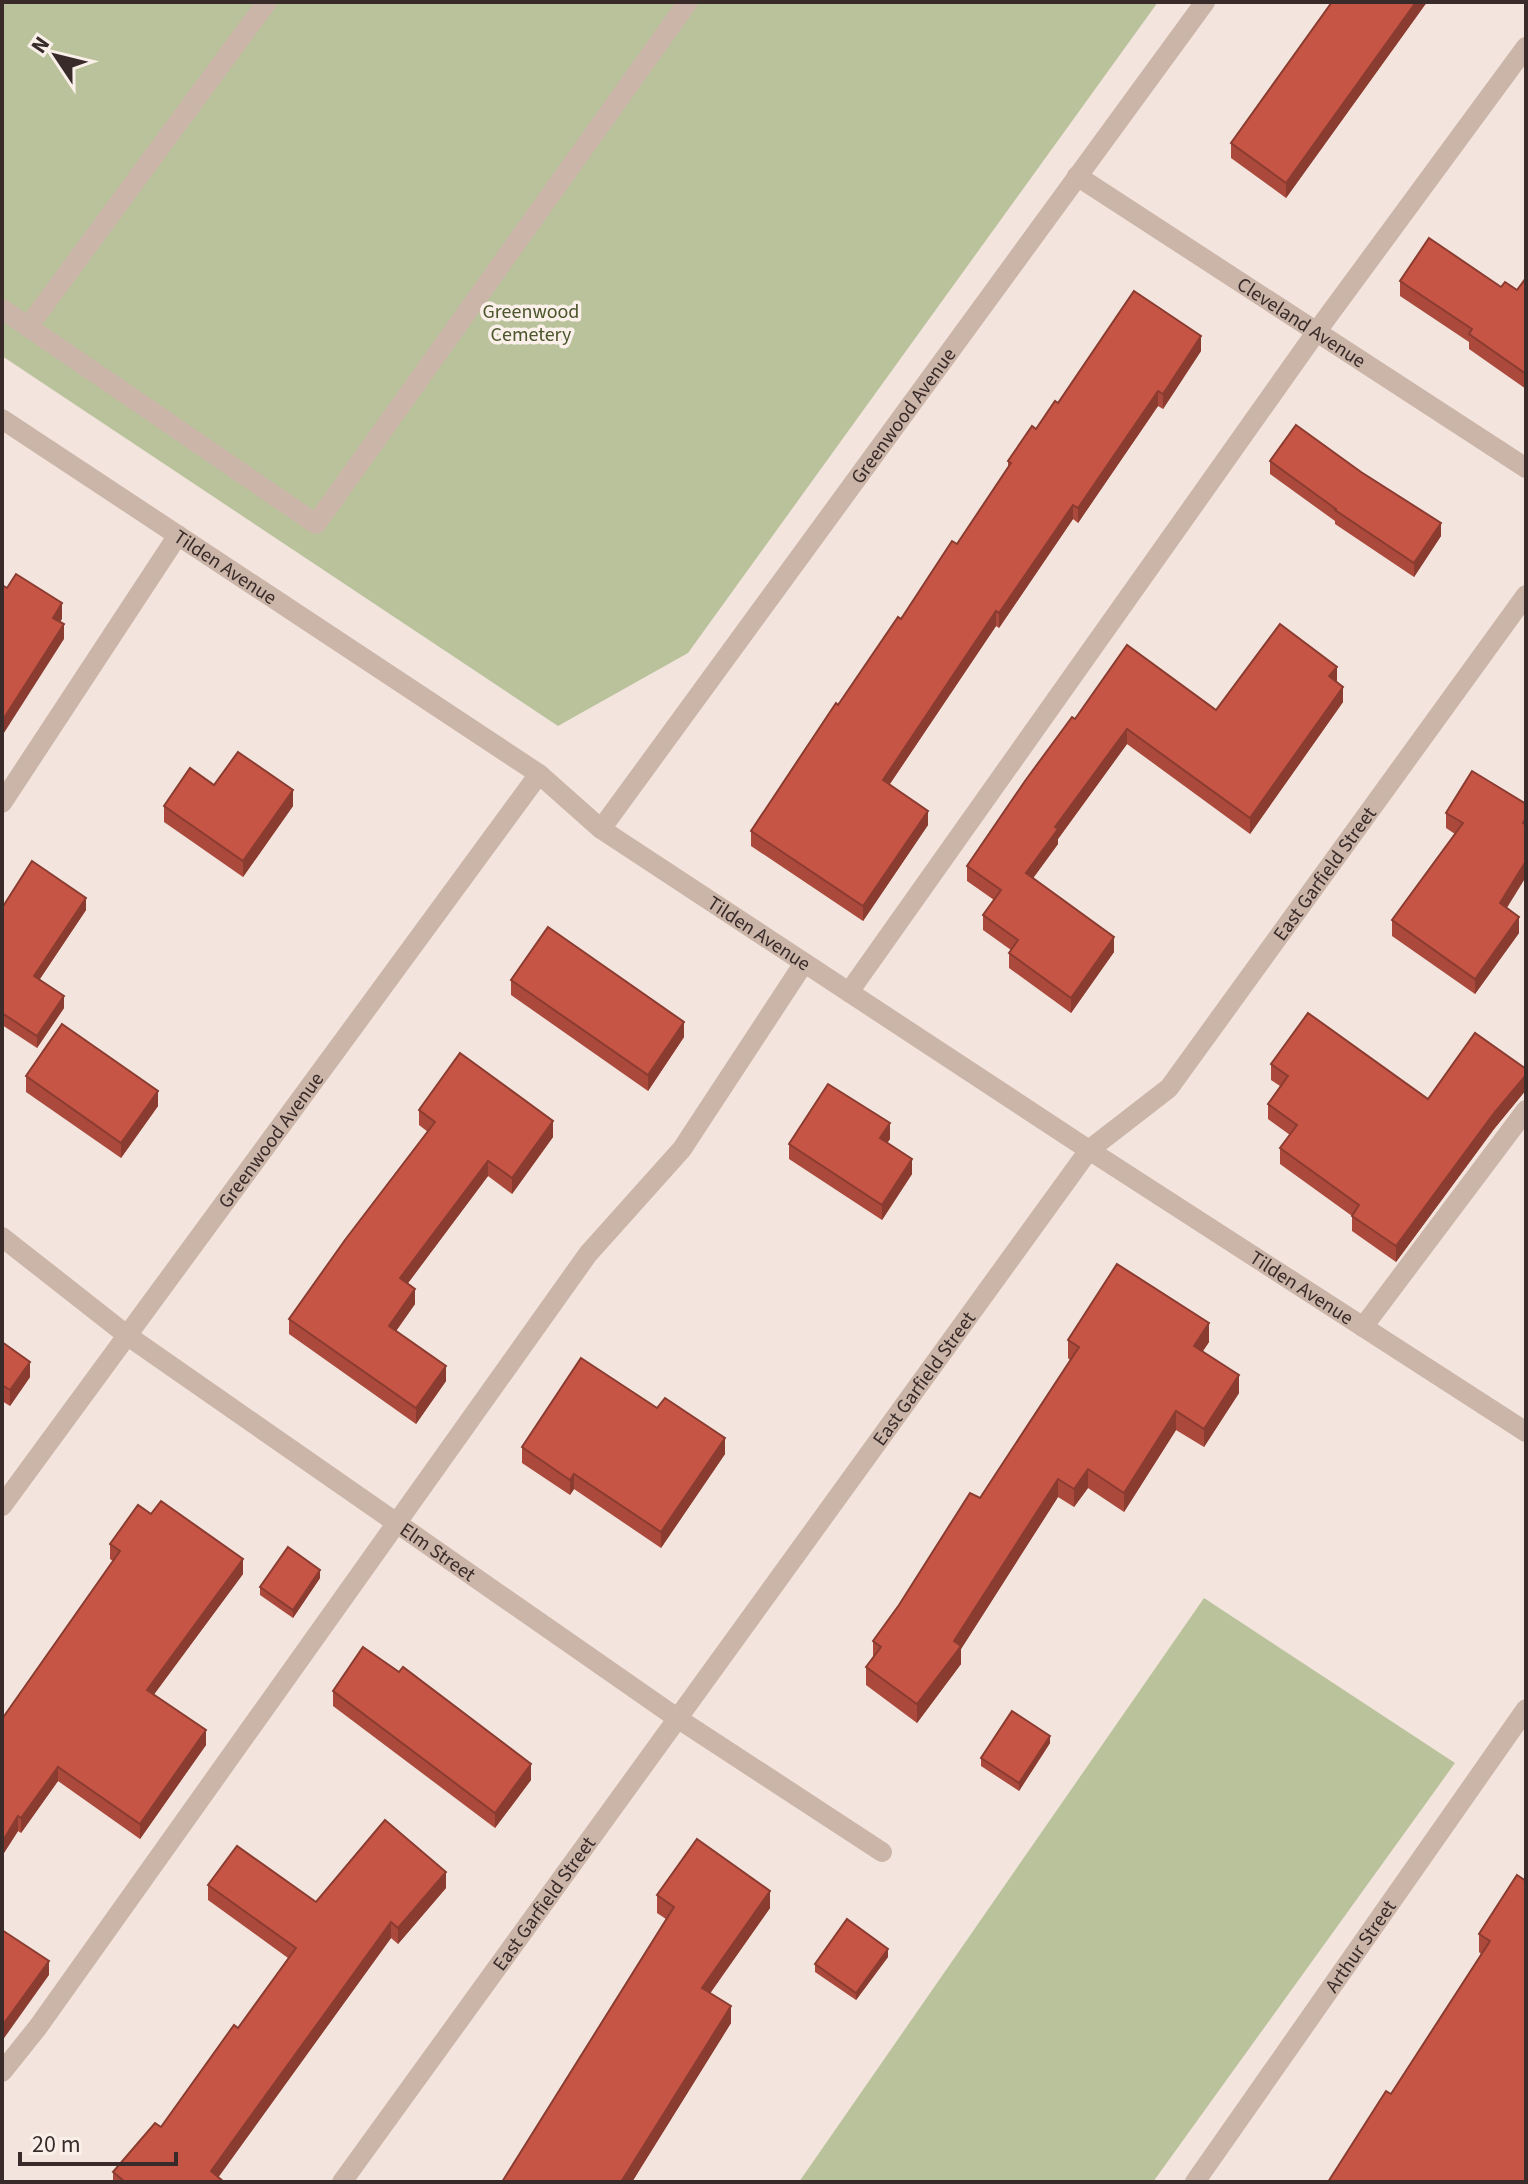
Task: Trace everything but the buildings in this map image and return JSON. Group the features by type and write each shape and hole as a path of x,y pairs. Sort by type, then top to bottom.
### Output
{"street":[{"path":"28,327 267,2"},
{"path":"2,309 316,524 688,2"},
{"name":"Greenwood Avenue","path":"601,829 1205,2"},
{"path":"849,992 1317,331 1526,47"},
{"name":"Cleveland Avenue","path":"1077,176 1526,468"},
{"name":"Tilden Avenue","path":"2,419 539,774 601,829 1089,1150 1526,1432"},
{"path":"2,803 178,535"},
{"name":"East Garfield Street","path":"342,2182 1089,1150 1169,1088 1526,595"},
{"name":"Greenwood Avenue","path":"2,1506 539,774"},
{"path":"2,2072 38,2027 588,1254 682,1149 804,963"},
{"path":"1363,1327 1526,1110"},
{"name":"Elm Street","path":"2,1237 128,1336 397,1524 677,1718 882,1852"},
{"name":"Arthur Street","path":"1195,2182 1526,1709"}],"green space":[{"name":"Greenwood Cemetery","path":"2,2 1158,2 688,653 558,726 2,356"},
{"path":"1204,1598 1455,1763 1153,2182 799,2182"}]}
